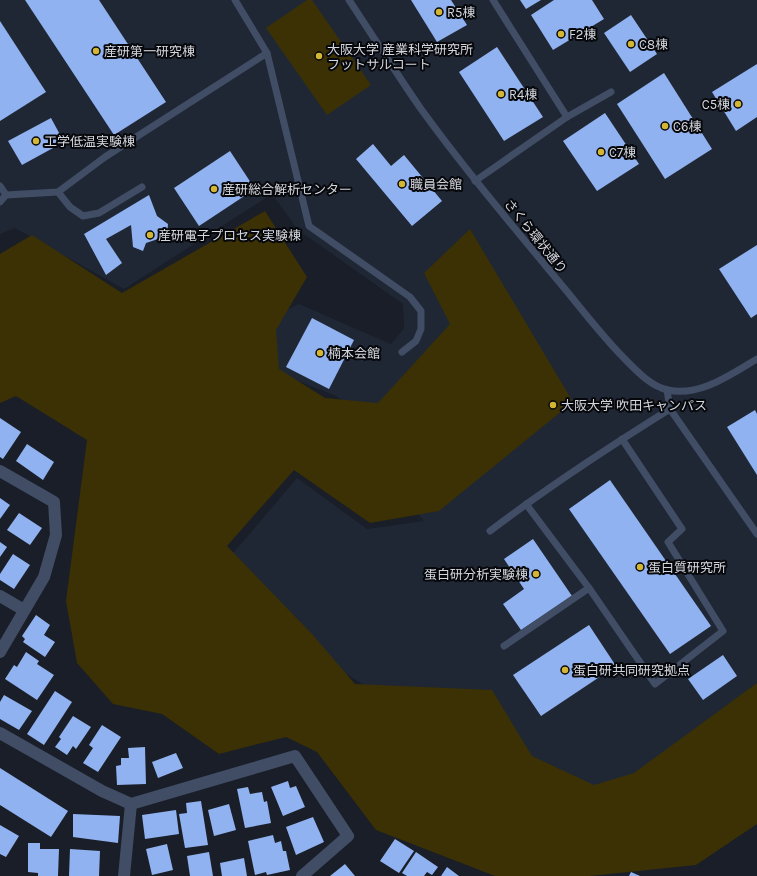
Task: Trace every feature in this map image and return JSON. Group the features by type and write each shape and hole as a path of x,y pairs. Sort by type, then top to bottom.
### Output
{"street":[{"path":"0,471 54,502 56,535 44,577 0,652"},
{"path":"0,596 24,610"},
{"path":"0,733 102,791 131,804 296,756 348,836 302,876"},
{"path":"124,876 131,804"}],"lane":[{"path":"235,0 267,53 309,226 410,297 421,311 421,329 416,341 402,352"},
{"name":"さくら環状通り","path":"349,0 421,108 475,181 606,339 635,370 650,382 667,390 681,391 702,388 725,378 757,359"},
{"path":"493,0 566,117"},
{"path":"0,202 6,195 58,192 105,157 267,53"},
{"path":"475,181 566,117 611,92"},
{"path":"0,186 6,195"},
{"path":"58,192 70,207 83,216 99,213 142,187"},
{"path":"667,390 670,409 757,534"},
{"path":"490,531 526,504 622,439 670,409"},
{"path":"526,504 589,588 655,684 723,632 668,542 682,528 622,439"},
{"path":"504,646 589,588"}],"shaded area":[{"name":"大阪大学 吹田キャンパス","path":"0,0 757,0 757,758 611,811 377,693 302,646 228,559 297,478 367,529 424,521 357,442 362,415 336,396 271,370 265,320 299,304 391,344 404,328 403,304 298,230 272,194 124,289 15,228 0,234"},
{"name":"大阪大学 産業科学研究所 フットサルコート","path":"307,0 312,0 371,85 327,115 266,28"},
{"path":"265,211 307,277 276,330 279,369 325,398 378,403 450,324 424,273 470,229 573,402 439,511 370,523 294,470 227,546 312,634 355,684 492,690 532,756 594,785 634,773 757,683 757,824 696,865 590,876 495,876 376,830 317,752 286,737 219,754 162,714 113,704 77,663 66,601 87,440 16,396 0,403 0,254 32,235 122,293"}],"building":[{"name":"産研第一研究棟","path":"25,0 99,0 166,102 114,135"},
{"name":"R5棟","path":"411,0 451,0 467,25 437,42"},
{"path":"520,0 541,0 526,9"},
{"name":"F2棟","path":"554,0 592,0 604,19 553,50 531,15"},
{"name":"C8棟","path":"631,15 657,54 630,72 604,33"},
{"path":"0,21 46,92 0,121"},
{"name":"R4棟","path":"497,47 543,117 504,141 459,72"},
{"name":"C5棟","path":"757,64 757,117 736,131 712,92"},
{"name":"C6棟","path":"664,73 712,149 665,179 617,104"},
{"name":"C7棟","path":"605,113 639,164 597,191 563,141"},
{"name":"工学低温実験棟","path":"51,118 64,142 22,165 8,141"},
{"name":"職員会館","path":"373,144 391,166 404,155 442,201 412,226 356,159"},
{"name":"産研総合解析センター","path":"230,151 255,189 199,226 174,188"},
{"name":"産研電子プロセス実験棟","path":"149,195 157,216 168,224 167,236 146,243 143,251 133,247 131,225 106,239 122,263 106,275 84,234"},
{"path":"757,245 757,314 751,318 719,269"},
{"name":"楠本会館","path":"312,318 354,340 329,389 286,367"},
{"path":"755,410 757,414 757,475 727,427"},
{"path":"0,418 21,432 3,459 0,457"},
{"path":"27,444 54,462 43,480 16,461"},
{"name":"蛋白質研究所","path":"610,480 711,626 670,654 569,509"},
{"path":"0,498 10,505 0,519"},
{"path":"19,513 42,528 30,545 7,530"},
{"name":"蛋白研分析実験棟","path":"533,539 572,596 521,630 503,604 524,589 504,559"},
{"path":"0,542 7,547 0,557"},
{"path":"13,554 30,565 14,589 0,580 0,574"},
{"path":"36,615 50,625 44,635 55,642 45,657 23,642 25,639 22,636"},
{"name":"蛋白研共同研究拠点","path":"589,625 616,666 541,716 513,675"},
{"path":"26,652 39,661 37,664 54,675 37,700 5,679 14,665 17,667"},
{"path":"723,655 737,676 703,700 688,679"},
{"path":"55,691 72,702 44,745 27,734"},
{"path":"4,695 32,711 19,730 0,719 0,702"},
{"path":"73,716 91,727 76,749 73,746 67,755 55,747 61,739 59,737"},
{"path":"102,725 121,737 98,772 83,763 93,748 89,745"},
{"path":"145,747 146,784 117,785 116,766 121,765 121,758 129,758 128,748"},
{"path":"176,753 183,768 158,778 152,762"},
{"path":"0,768 68,811 51,837 0,805"},
{"path":"288,781 290,788 296,786 305,807 283,816 271,787"},
{"path":"248,787 250,794 262,792 264,802 267,801 271,823 245,828 237,789"},
{"path":"201,801 208,845 185,848 179,814 187,813 186,803"},
{"path":"229,804 236,830 214,836 208,810"},
{"path":"176,810 179,834 145,839 142,815"},
{"path":"73,814 120,816 118,843 73,837"},
{"path":"313,817 324,842 296,855 286,827"},
{"path":"0,825 19,836 6,857 0,854"},
{"path":"273,835 275,843 281,841 283,851 286,851 290,870 267,875 266,872 255,875 248,841"},
{"path":"395,839 414,851 399,873 380,861"},
{"path":"28,843 40,843 40,849 59,849 58,876 38,876 38,873 28,872"},
{"path":"167,844 173,870 152,875 146,849"},
{"path":"70,849 100,851 99,876 69,876"},
{"path":"209,852 213,876 190,876 187,856"},
{"path":"416,852 438,867 432,875 427,872 424,876 407,876 402,873"},
{"path":"244,858 247,876 222,876 220,863"},
{"path":"345,864 355,876 330,876"},
{"path":"447,867 459,876 441,876"},
{"path":"631,872 640,876 629,876"}],"place":[{"name":"R5棟","path":"439,12"},
{"name":"F2棟","path":"561,34"},
{"name":"C8棟","path":"631,44"},
{"name":"産研第一研究棟","path":"96,51"},
{"name":"大阪大学 産業科学研究所 フットサルコート","path":"319,56"},
{"name":"R4棟","path":"501,94"},
{"name":"C5棟","path":"738,104"},
{"name":"C6棟","path":"665,126"},
{"name":"工学低温実験棟","path":"36,141"},
{"name":"C7棟","path":"601,152"},
{"name":"職員会館","path":"402,184"},
{"name":"産研総合解析センター","path":"214,189"},
{"name":"産研電子プロセス実験棟","path":"150,235"},
{"name":"楠本会館","path":"320,353"},
{"name":"大阪大学 吹田キャンパス","path":"553,405"},
{"name":"蛋白質研究所","path":"640,567"},
{"name":"蛋白研分析実験棟","path":"536,574"},
{"name":"蛋白研共同研究拠点","path":"565,670"}]}
